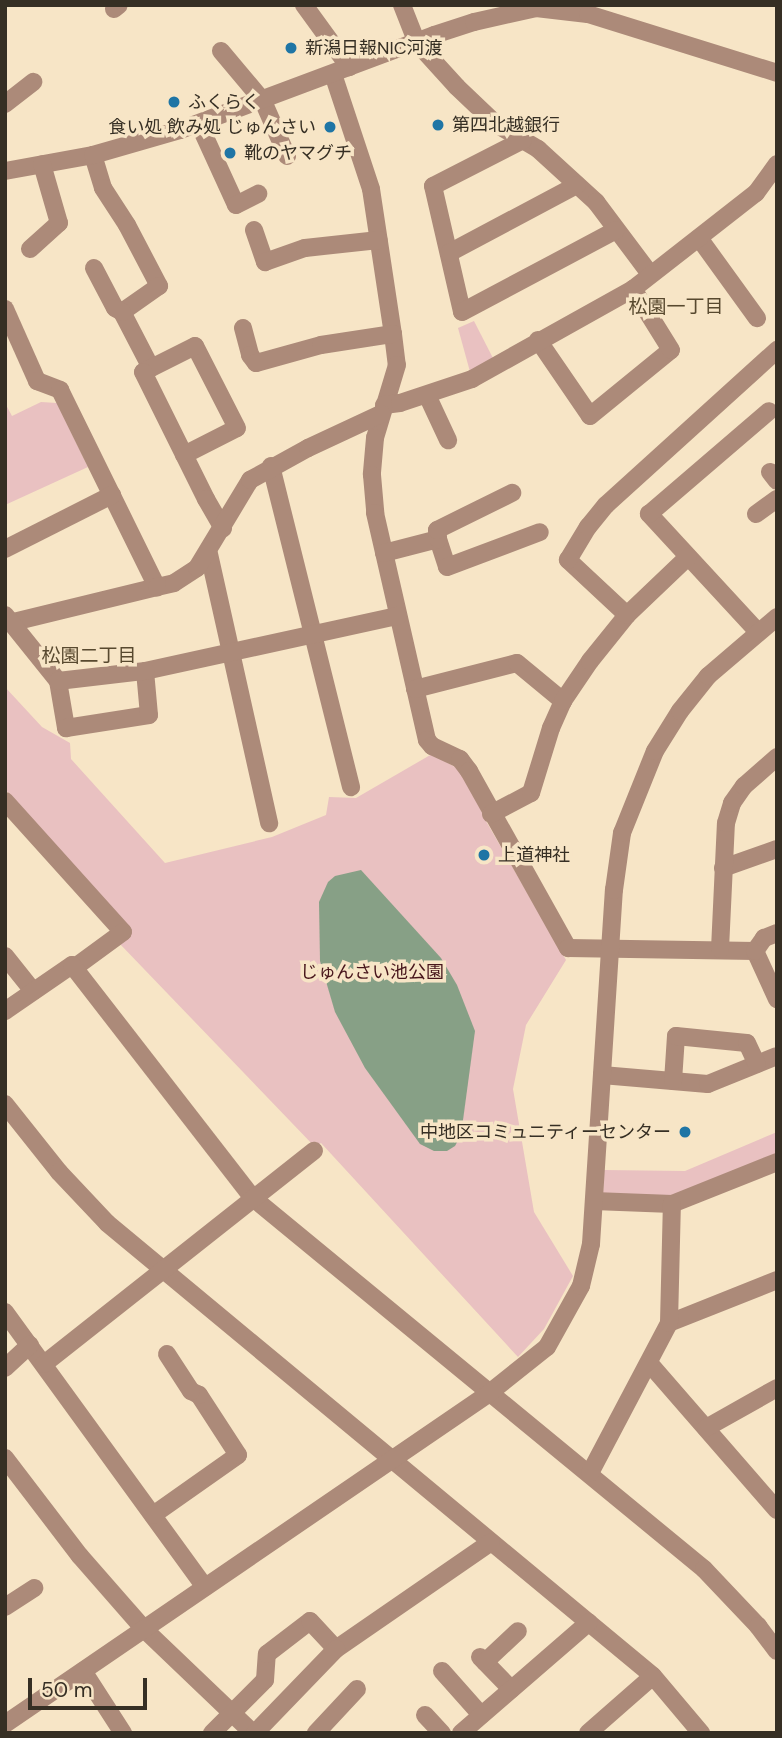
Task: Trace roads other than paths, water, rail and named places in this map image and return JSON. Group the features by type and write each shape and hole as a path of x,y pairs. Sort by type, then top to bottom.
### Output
{"street":[{"path":"303,5 341,71 371,188 397,365 375,438 372,475 375,513 426,740 465,765 568,948 755,951"},
{"path":"402,5 417,43 457,87 496,124 538,149 596,202 650,274"},
{"path":"5,172 93,155 199,124 474,22 537,7 588,14 777,73"},
{"path":"221,51 263,101 287,156"},
{"path":"5,104 33,82"},
{"path":"199,124 236,205 258,194"},
{"path":"523,140 433,186 463,312 615,230"},
{"path":"93,155 103,188 127,225 159,286 122,312"},
{"path":"30,249 59,223 42,164"},
{"path":"145,671 149,715 66,728 58,681 7,619 174,583 197,568 209,554 250,480 271,466 383,410 472,379 633,289 756,193 777,164"},
{"path":"449,253 577,185"},
{"path":"254,230 265,262 305,248 379,240"},
{"path":"699,238 757,318"},
{"path":"94,268 115,308 122,312 151,368"},
{"path":"538,340 590,416 671,349 633,289"},
{"path":"5,309 37,381 60,390 158,587"},
{"path":"243,328 250,355 256,363 321,345 393,334"},
{"path":"184,455 237,428 195,346 143,372 184,455 223,529"},
{"path":"627,615 568,560 588,527 606,505 777,350"},
{"path":"427,396 448,440"},
{"path":"758,632 649,514 769,411"},
{"path":"271,466 351,787"},
{"path":"512,493 437,530 447,567 540,532"},
{"path":"5,549 112,495"},
{"path":"756,514 777,499"},
{"path":"384,552 438,539"},
{"path":"209,554 270,823"},
{"path":"491,814 531,793 544,748 564,701 627,615 688,557"},
{"path":"58,681 145,671 398,616"},
{"path":"5,1724 488,1394 547,1347 566,1318 581,1286 591,1244 610,949 622,833 654,751 680,710 708,676 777,617"},
{"path":"415,689 517,663 564,701"},
{"path":"720,949 726,823 732,803 744,786 777,758"},
{"path":"5,801 122,932 75,968"},
{"path":"723,867 777,849"},
{"path":"755,951 764,938 777,933"},
{"path":"755,951 777,999"},
{"path":"5,956 33,991"},
{"path":"5,1011 72,965 253,1198 704,1569 758,1626 777,1651"},
{"path":"673,1081 676,1036 747,1043 757,1064"},
{"path":"602,1075 708,1084 777,1056"},
{"path":"5,1104 59,1172 107,1223 653,1676 701,1733"},
{"path":"44,1364 314,1151"},
{"path":"594,1201 672,1204 777,1163"},
{"path":"590,1473 668,1323 672,1204"},
{"path":"668,1323 774,1287"},
{"path":"5,1312 205,1587"},
{"path":"5,1367 30,1345"},
{"path":"153,1515 238,1455 199,1395 191,1391 167,1354"},
{"path":"649,1363 777,1510"},
{"path":"706,1428 777,1388"},
{"path":"5,1458 72,1547 144,1629 254,1733 336,1649 491,1542"},
{"path":"5,1607 34,1588"},
{"path":"212,1733 265,1679 267,1654 310,1621 336,1649"},
{"path":"461,1733 589,1622"},
{"path":"511,1689 483,1660 517,1631"},
{"path":"83,1671 123,1733"},
{"path":"442,1671 481,1715"},
{"path":"588,1733 653,1676"},
{"path":"316,1733 357,1689"},
{"path":"425,1715 442,1733"}],"place":[{"name":"新潟日報NIC河渡","path":"291,48"},
{"name":"ふくらく","path":"174,102"},
{"name":"第四北越銀行","path":"438,125"},
{"name":"食い処 飲み処 じゅんさい","path":"330,127"},
{"name":"靴のヤマグチ","path":"230,153"},
{"name":"上道神社","path":"484,855"},
{"name":"中地区コミュニティーセンター","path":"685,1132"}],"district":[{"name":"松園一丁目","path":"676,307"},
{"name":"松園二丁目","path":"89,656"}],"park label":[{"name":"じゅんさい池公園","path":"372,972"}]}
